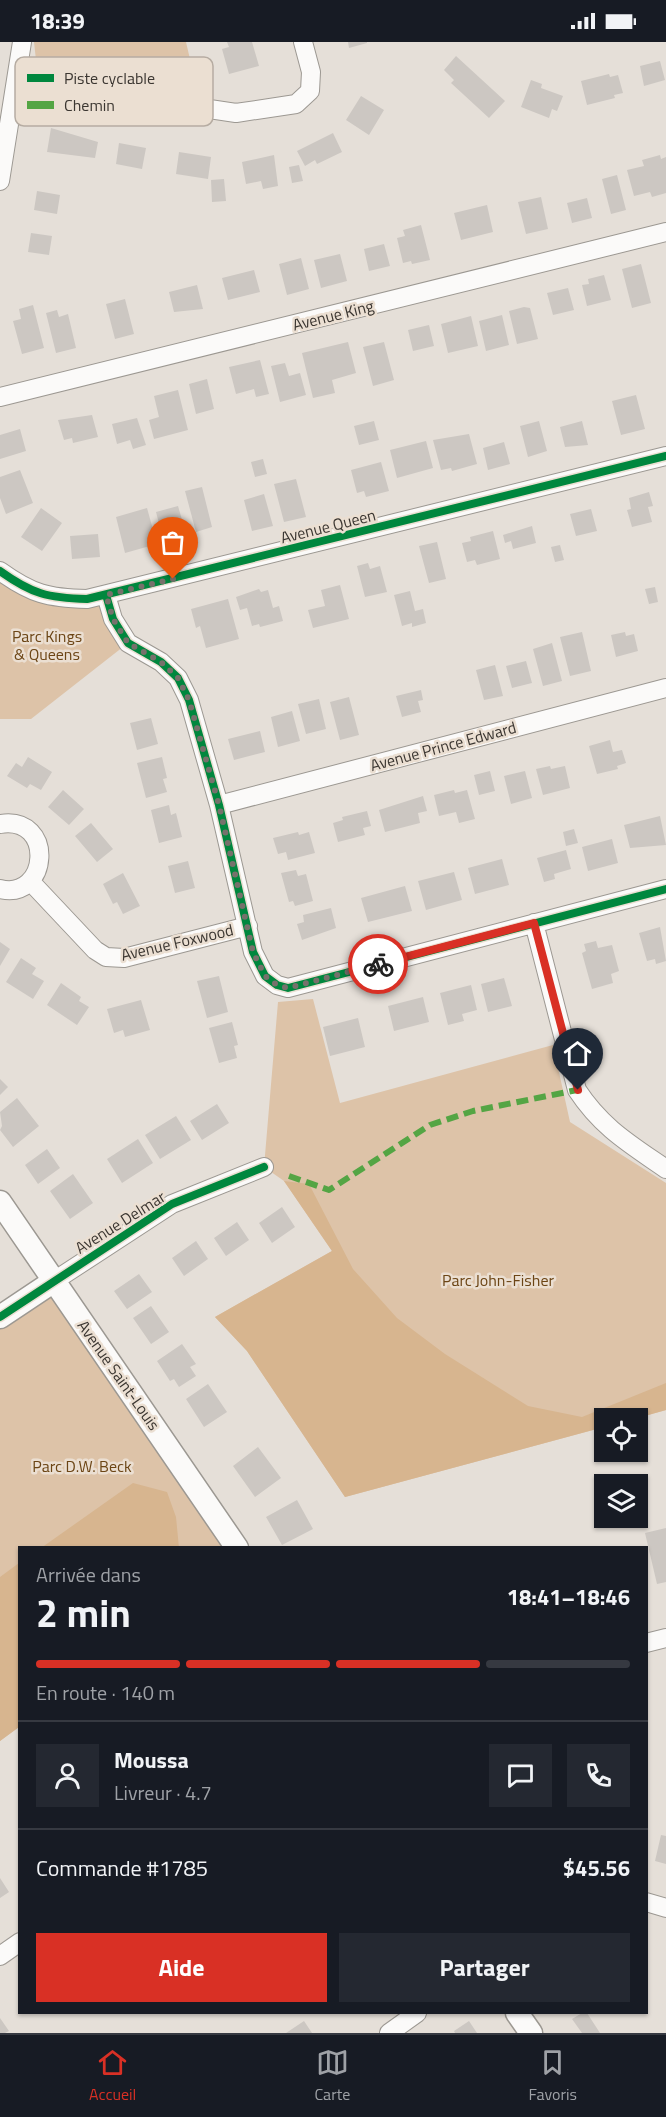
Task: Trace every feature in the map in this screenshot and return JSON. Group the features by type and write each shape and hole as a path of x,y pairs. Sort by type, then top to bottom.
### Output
{"street":[{"path":"20,57 22,42"},
{"path":"213,110 236,113 296,104 310,91 311,72 303,42"},
{"path":"0,181 15,86"},
{"name":"Avenue King","path":"0,397 666,232"},
{"name":"Avenue Queen","path":"0,571 22,587 53,598 87,599 666,456"},
{"path":"106,595 113,619 128,643 161,662 178,678 189,700 219,805 253,952 265,976 277,985 288,988 666,889"},
{"name":"Avenue Prince Edward","path":"219,805 666,688"},
{"path":"0,824 14,824 25,828 39,845 39,867 30,880 15,889 0,889"},
{"name":"Avenue Foxwood","path":"30,880 95,950 106,957 124,958 248,926"},
{"path":"534,923 578,1090 591,1110 614,1134 666,1169"},
{"name":"Avenue Delmar","path":"0,1317 172,1204 264,1167"},
{"name":"Avenue Saint-Louis","path":"0,1202 236,1546"},
{"path":"648,1642 666,1638"},
{"path":"648,1903 666,1908"},
{"path":"0,1956 18,1943"},
{"path":"389,2033 416,2014"},
{"path":"518,2014 531,2033"}],"green space":[{"path":"34,42 186,42 189,57 36,57"},
{"name":"Parc Kings & Queens","path":"0,571 22,587 106,595 128,643 31,719 0,719"},
{"name":"Parc John-Fisher","path":"313,999 340,1103 553,1045 570,1122 666,1183 666,1410 648,1415 648,1408 594,1408 594,1430 345,1497 247,1351 215,1317 332,1251 284,1181 264,1167 278,1002"},
{"name":"Parc D.W. Beck","path":"54,1281 231,1546 18,1546 18,1728 0,1741 0,1317"}],"shaded area":[{"path":"284,1181 309,1184 353,1269 397,1318 445,1354 528,1406 582,1417 594,1412 594,1430 345,1497 247,1351 215,1317 332,1251"},
{"path":"666,1383 666,1410 648,1415 648,1408 604,1408"},
{"path":"133,1483 167,1492 176,1517 179,1546 44,1546"},
{"path":"18,1564 18,1728 0,1741 0,1577"}],"building":[{"path":"227,42 252,42 259,66 229,74 222,49 229,47"},
{"path":"348,42 367,42 367,43 349,48"},
{"path":"456,56 505,101 489,118 451,83 454,80 444,70"},
{"path":"660,61 665,80 644,86 640,66"},
{"path":"609,74 610,77 618,75 623,93 614,95 615,98 587,105 581,81"},
{"path":"531,80 542,84 541,88 563,96 557,111 552,109 549,118 521,107"},
{"path":"361,96 384,110 369,135 346,120"},
{"path":"51,128 98,142 95,158 47,152"},
{"path":"333,133 342,152 317,164 315,160 305,166 297,151"},
{"path":"119,143 146,148 142,169 116,164"},
{"path":"179,152 211,157 208,179 176,174"},
{"path":"274,155 278,186 263,189 261,181 246,184 242,162"},
{"path":"660,155 661,159 666,157 666,193 652,197 650,192 634,196 627,170 644,166 642,160"},
{"path":"299,165 303,181 292,183 289,167"},
{"path":"617,175 626,210 611,214 602,179"},
{"path":"224,179 226,201 212,202 211,180"},
{"path":"37,191 60,195 57,214 34,210"},
{"path":"541,197 548,229 526,234 518,202"},
{"path":"587,198 592,218 572,223 567,203"},
{"path":"487,205 493,232 461,240 454,213"},
{"path":"421,225 430,260 412,264 411,261 403,263 397,238 405,236 403,230"},
{"path":"31,233 52,236 49,255 28,252"},
{"path":"384,244 390,266 369,271 364,249"},
{"path":"340,254 347,281 321,288 314,260"},
{"path":"301,258 309,289 287,295 279,264"},
{"path":"641,264 651,303 632,308 622,269"},
{"path":"254,270 260,292 228,300 222,278"},
{"path":"604,275 611,300 587,306 582,285 589,284 588,279"},
{"path":"197,285 203,309 174,312 169,292"},
{"path":"568,288 574,310 553,315 547,293"},
{"path":"125,299 134,334 115,339 106,304"},
{"path":"33,305 44,348 22,354 13,321 21,319 19,309"},
{"path":"524,307 530,308 538,339 517,344 509,311"},
{"path":"57,310 59,317 68,314 76,348 56,353 46,313"},
{"path":"502,315 509,345 486,351 479,321"},
{"path":"471,316 478,346 448,353 441,324"},
{"path":"429,325 434,346 413,351 408,330"},
{"path":"348,342 356,373 332,380 335,393 313,398 302,353"},
{"path":"384,342 394,380 373,386 363,347"},
{"path":"260,360 269,394 256,397 254,389 236,394 229,367"},
{"path":"285,363 289,376 300,373 306,395 280,402 271,366"},
{"path":"207,379 214,409 196,414 189,384"},
{"path":"178,390 188,430 154,439 149,420 159,417 154,396"},
{"path":"636,395 645,429 621,435 612,401"},
{"path":"92,415 98,437 73,443 72,438 64,440 58,420"},
{"path":"137,418 146,445 133,449 130,440 117,444 112,424"},
{"path":"374,421 379,440 359,445 354,426"},
{"path":"539,421 547,451 528,457 520,426"},
{"path":"582,421 588,445 565,447 560,427"},
{"path":"20,429 26,451 0,459 0,435"},
{"path":"469,434 477,464 452,471 451,468 441,470 433,440"},
{"path":"426,441 433,468 397,478 390,450"},
{"path":"504,442 510,464 488,470 483,448"},
{"path":"263,459 267,474 255,477 251,462"},
{"path":"381,462 389,491 366,497 364,491 357,493 351,470"},
{"path":"20,470 33,503 6,514 0,498 0,477"},
{"path":"296,479 306,517 284,522 274,484"},
{"path":"202,487 212,527 196,532 185,491"},
{"path":"649,492 653,506 648,507 652,522 632,527 627,510 631,509 629,498"},
{"path":"264,494 273,526 252,531 244,500"},
{"path":"178,506 187,537 164,543 156,512"},
{"path":"41,508 62,523 42,551 21,537"},
{"path":"147,508 157,544 125,553 116,517"},
{"path":"591,509 597,531 576,536 570,514"},
{"path":"532,526 536,543 513,549 511,541 505,543 503,535"},
{"path":"493,531 500,559 477,565 475,560 467,562 462,543 471,541 470,537"},
{"path":"98,534 100,557 72,559 70,536"},
{"path":"437,542 446,579 429,583 419,546"},
{"path":"560,545 564,560 555,562 551,547"},
{"path":"368,563 370,569 380,566 387,592 365,597 357,566"},
{"path":"340,585 349,619 313,628 308,610 325,606 321,590"},
{"path":"655,587 658,602 649,604 645,589"},
{"path":"259,589 261,592 268,590 273,608 279,606 283,621 260,627 259,624 252,626 247,608 240,610 236,597"},
{"path":"410,591 415,611 423,609 426,623 412,627 412,623 402,626 394,595"},
{"path":"228,599 239,639 206,648 200,626 196,628 191,609"},
{"path":"582,632 591,671 570,676 560,637"},
{"path":"625,632 626,636 634,634 638,651 616,657 611,635"},
{"path":"552,643 562,681 543,686 533,649"},
{"path":"526,661 532,683 512,688 506,666"},
{"path":"495,665 503,696 484,700 476,670"},
{"path":"421,690 423,700 418,701 421,712 402,717 396,696"},
{"path":"349,697 359,735 340,740 330,702"},
{"path":"319,699 326,729 306,734 298,704"},
{"path":"292,711 300,741 278,747 271,717"},
{"path":"151,718 158,744 137,750 130,723"},
{"path":"260,731 265,752 234,760 228,739"},
{"path":"610,740 613,752 622,750 626,763 617,766 618,769 597,774 589,746"},
{"path":"28,757 52,772 41,790 30,784 27,788 7,776 16,763 22,767"},
{"path":"162,757 167,778 163,779 167,792 146,798 137,763"},
{"path":"550,766 551,769 565,766 570,788 543,795 536,769"},
{"path":"490,771 495,791 479,795 474,775"},
{"path":"525,771 532,798 511,804 504,776"},
{"path":"63,790 84,809 69,825 48,807"},
{"path":"454,790 455,793 467,790 475,819 459,823 456,812 439,816 434,795"},
{"path":"423,796 427,811 418,813 420,823 385,832 379,810"},
{"path":"169,805 171,815 176,813 182,837 159,843 151,810"},
{"path":"367,811 371,826 363,828 365,835 338,842 333,823 343,820 342,817"},
{"path":"660,816 666,845 630,848 624,825"},
{"path":"91,823 113,849 97,862 75,836"},
{"path":"574,829 578,843 566,846 563,832"},
{"path":"298,832 299,835 309,832 315,853 288,860 286,852 278,854 273,838"},
{"path":"612,839 618,863 588,871 582,847"},
{"path":"566,850 571,869 554,874 555,879 544,882 537,858"},
{"path":"502,859 509,885 475,894 468,868"},
{"path":"188,861 195,888 175,893 168,866"},
{"path":"296,870 298,876 306,874 313,901 295,906 293,901 289,902 281,873"},
{"path":"454,872 462,900 426,910 418,881"},
{"path":"123,873 140,906 123,914 117,902 113,904 103,884"},
{"path":"405,886 412,911 368,922 361,898"},
{"path":"331,908 336,928 302,940 297,924 304,922 303,915"},
{"path":"660,927 666,961 656,964 655,959 647,961 639,933"},
{"path":"596,941 598,948 612,945 619,971 611,974 613,983 592,989 582,953 586,951 584,944"},
{"path":"0,942 10,949 0,966"},
{"path":"21,958 36,968 32,974 44,981 33,999 6,982"},
{"path":"219,976 228,1012 207,1018 197,981"},
{"path":"504,978 512,1006 488,1012 481,984"},
{"path":"61,983 81,997 79,1001 89,1007 77,1025 47,1005"},
{"path":"471,985 477,1010 462,1014 464,1021 448,1025 440,993"},
{"path":"423,997 429,1022 394,1031 388,1006"},
{"path":"141,1000 150,1030 125,1037 123,1030 114,1033 107,1009"},
{"path":"358,1018 365,1047 330,1056 323,1027"},
{"path":"232,1022 238,1045 234,1046 237,1058 219,1063 209,1028"},
{"path":"0,1079 8,1087 0,1095"},
{"path":"17,1098 39,1126 13,1147 0,1130 2,1126 0,1112"},
{"path":"217,1104 229,1123 202,1140 190,1121"},
{"path":"176,1116 191,1140 160,1159 145,1135"},
{"path":"138,1139 153,1163 122,1183 107,1159"},
{"path":"47,1149 60,1168 38,1184 25,1165"},
{"path":"73,1174 93,1203 70,1219 50,1191"},
{"path":"282,1207 295,1227 272,1243 259,1223"},
{"path":"237,1222 249,1240 226,1256 214,1238"},
{"path":"196,1241 208,1259 184,1276 172,1258"},
{"path":"139,1274 152,1292 127,1309 114,1291"},
{"path":"151,1306 169,1332 151,1344 133,1318"},
{"path":"182,1344 196,1364 190,1367 196,1376 179,1387 174,1379 170,1381 157,1361"},
{"path":"208,1384 227,1412 204,1427 186,1399"},
{"path":"258,1447 281,1478 255,1497 233,1466"},
{"path":"297,1500 313,1529 282,1545 266,1517"},
{"path":"666,1528 666,1582 657,1584 645,1533"},
{"path":"661,1835 666,1836 666,1864 655,1861"},
{"path":"0,1878 9,1892 0,1898"},
{"path":"580,2014 588,2014 600,2033 582,2033 572,2019"},
{"path":"0,2018 9,2031 5,2033 0,2033"},
{"path":"304,2021 312,2033 286,2033"},
{"path":"469,2021 477,2033 455,2033 454,2031"}],"marked path":[{"path":"289,1176 329,1190 430,1125 473,1111 577,1090"}],"cycle path":[{"path":"0,571 31,590 51,596 87,599 666,456"},
{"path":"106,595 113,619 128,643 161,662 178,678 189,700 219,805 253,952 265,976 277,985 288,988 666,889"},
{"path":"0,1317 172,1204 264,1167"}],"way so far":[{"path":"173,579 106,595 113,619 128,643 161,662 178,678 189,700 219,805 253,952 265,976 277,985 288,988 378,964"}],"route":[{"path":"378,964 534,923 578,1090"}]}
